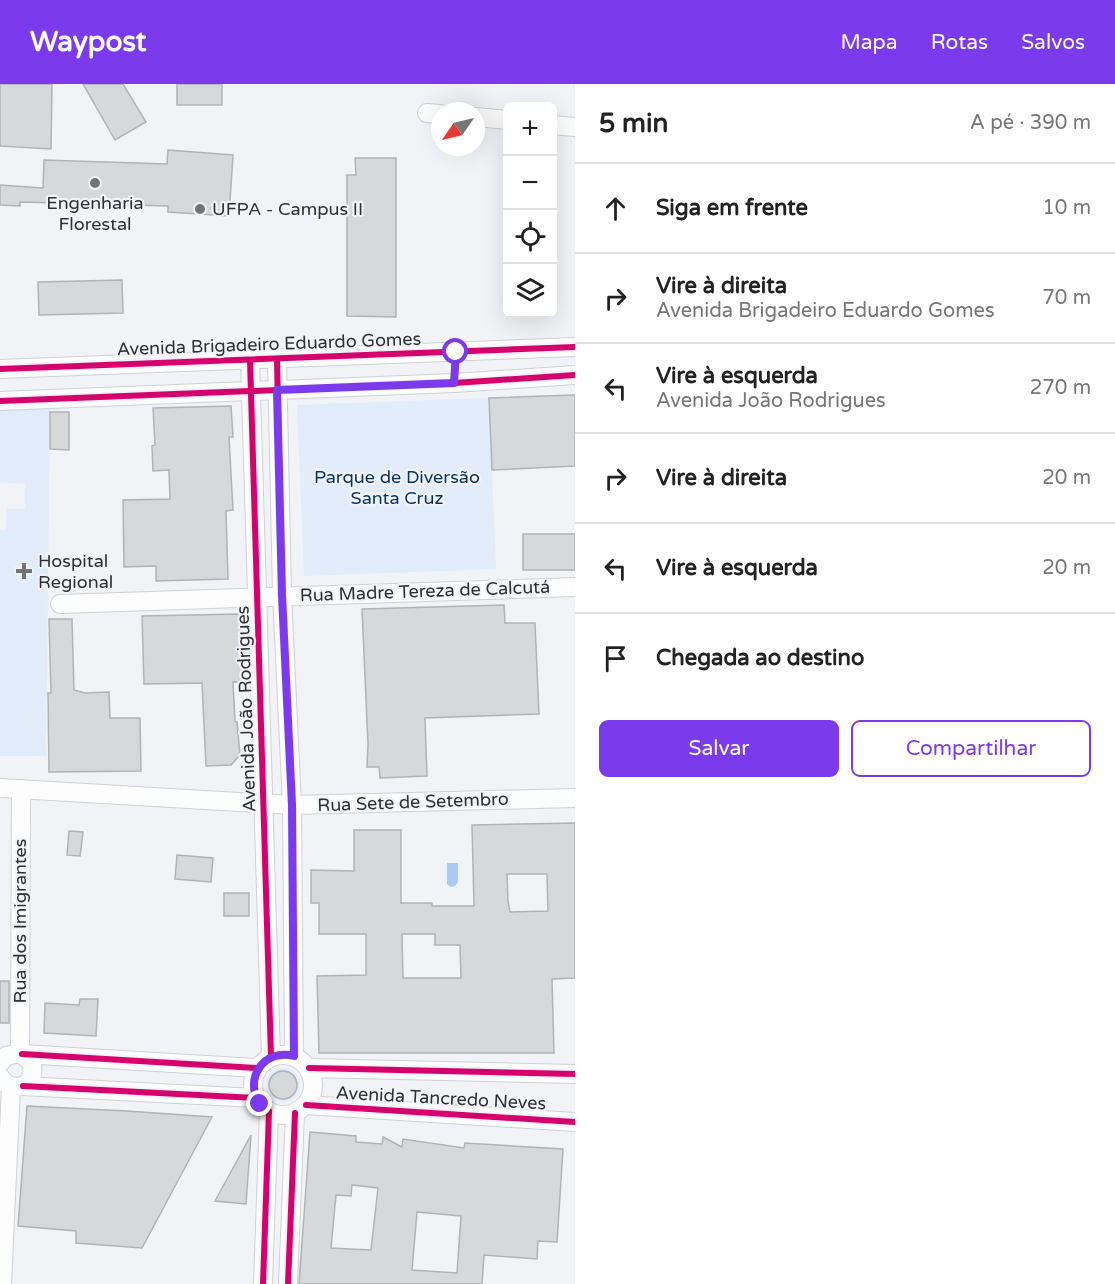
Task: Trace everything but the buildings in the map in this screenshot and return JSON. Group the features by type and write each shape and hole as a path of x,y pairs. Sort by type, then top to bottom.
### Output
{"street":[{"path":"485,118 503,120"},
{"path":"557,125 575,127"},
{"name":"Avenida Brigadeiro Eduardo Gomes","path":"0,369 575,347"},
{"path":"454,383 456,352"},
{"path":"277,359 282,595 292,805 294,1056"},
{"name":"Avenida João Rodrigues","path":"250,360 264,803 264,1062"},
{"path":"125,365 125,396"},
{"path":"0,400 454,383 575,375"},
{"path":"253,442 279,443"},
{"name":"Rua Madre Tereza de Calcutá","path":"60,604 575,587"},
{"name":"Rua Sete de Setembro","path":"0,788 292,805 575,798"},
{"name":"Rua dos Imigrantes","path":"9,1084 31,1078 33,1067 31,1062 11,1055 21,789"},
{"path":"11,1055 264,1062 283,1054 294,1056 309,1068 314,1087 300,1109 288,1284"},
{"path":"264,1062 253,1088 256,1098 268,1111 279,1115 300,1109"},
{"name":"Avenida Tancredo Neves","path":"309,1068 575,1074"},
{"path":"2,1278 9,1084 256,1098"},
{"name":"Avenida Tancredo Neves","path":"300,1109 575,1122"},
{"path":"263,1284 268,1111"}],"green space":[{"name":"Parque de Diversão Santa Cruz","path":"489,398 496,569 304,576 297,405"},
{"name":"Hospital Regional","path":"50,408 46,756 0,756 0,530 6,530 7,509 25,509 25,484 0,482 0,410"},
{"path":"283,1068 295,1073 300,1085 295,1097 283,1102 271,1097 266,1085 271,1073"}],"water":[{"path":"447,863 458,863 458,882 455,886 451,887 447,884"}],"cycle path":[{"path":"0,369 575,347"},
{"path":"277,359 282,595 292,805 294,1056"},
{"path":"250,360 271,1057"},
{"path":"0,401 454,383 575,375"},
{"path":"22,1054 257,1068"},
{"path":"309,1068 575,1074"},
{"path":"23,1086 256,1098"},
{"path":"306,1105 575,1122"},
{"path":"263,1284 269,1111"},
{"path":"288,1284 295,1113"}],"place":[{"name":"Engenharia Florestal","path":"95,183"},
{"name":"UFPA - Campus II","path":"200,209"},
{"name":"Hospital Regional","path":"24,571"}],"route":[{"path":"260,1104 253,1088 257,1068 263,1061 277,1055 294,1056 292,805 282,595 277,390 454,383 456,352"}]}
